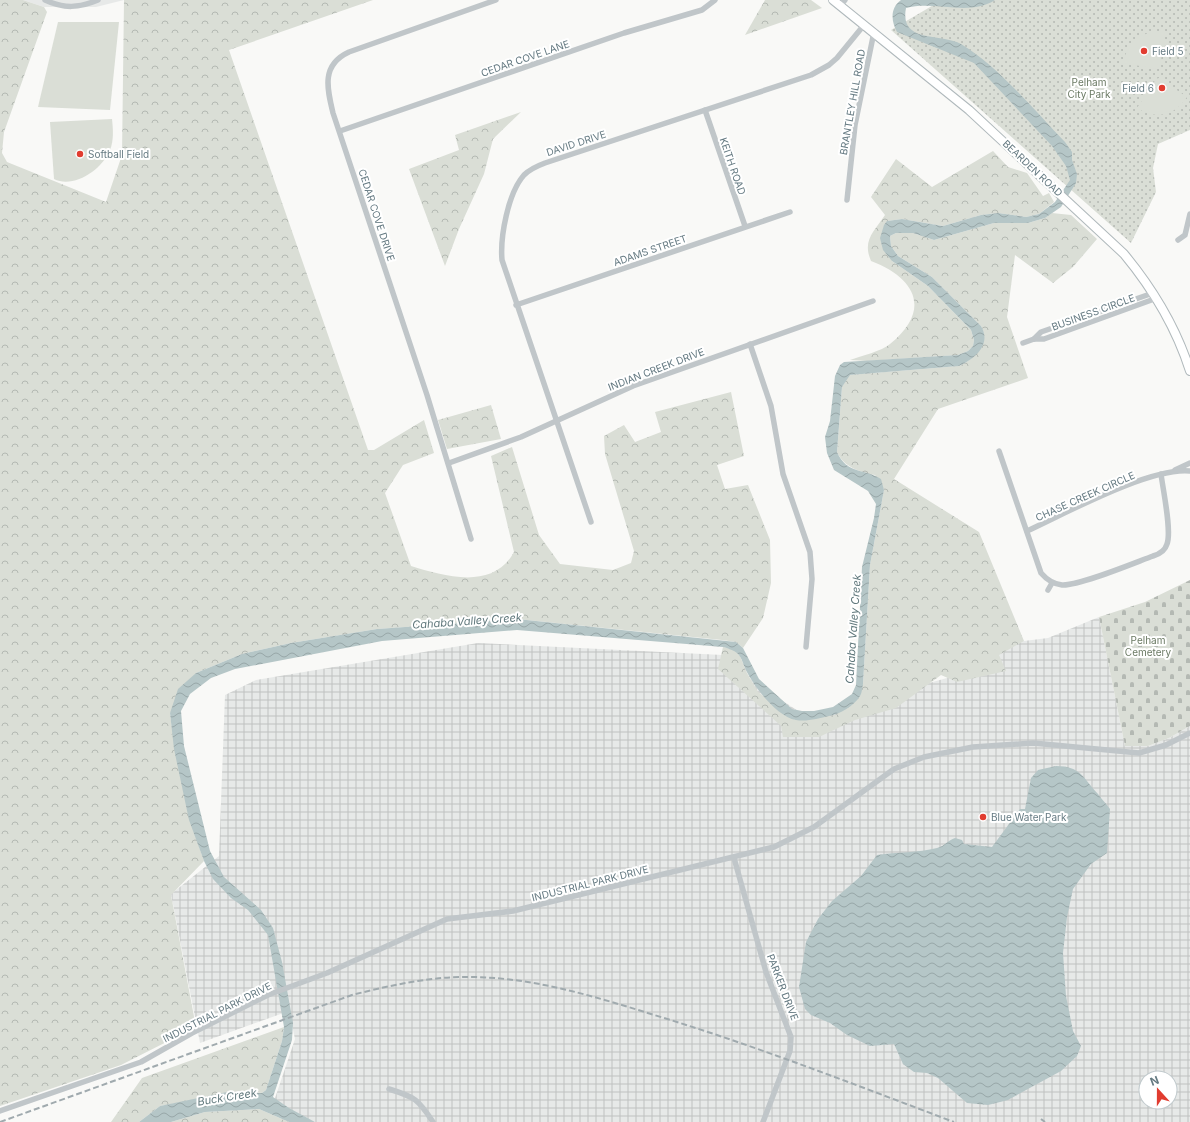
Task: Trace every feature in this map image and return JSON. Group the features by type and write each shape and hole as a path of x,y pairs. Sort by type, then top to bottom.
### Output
{"street":[{"path":"45,0 54,4 72,7 98,0"},
{"name":"CEDAR COVE DRIVE","path":"471,538 449,463 332,108 329,85 330,68 338,58 355,50 496,0"},
{"name":"CEDAR COVE LANE","path":"340,131 624,33 702,10 716,0"},
{"name":"BEARDEN ROAD","path":"833,0 843,3 864,25 969,110 1124,254 1155,296 1171,325 1190,371"},
{"name":"DAVID DRIVE","path":"591,522 555,421 502,260 502,244 514,192 526,173 545,162 818,72 837,58 864,25"},
{"name":"BRANTLEY HILL ROAD","path":"847,200 855,125 874,32"},
{"name":"KEITH ROAD","path":"705,110 745,226"},
{"name":"ADAMS STREET","path":"516,305 745,226 790,212"},
{"path":"1178,240 1185,235 1190,214"},
{"name":"BUSINESS CIRCLE","path":"1023,343 1034,339 1041,332 1155,296"},
{"name":"INDIAN CREEK DRIVE","path":"449,463 521,437 633,386 873,301"},
{"path":"750,344 772,406 783,474 810,552 812,579 806,647"},
{"path":"999,451 1027,531"},
{"name":"CHASE CREEK CIRCLE","path":"1052,583 1041,572 1027,531 1123,488 1190,463"},
{"name":"CHASE CREEK CIRCLE","path":"1169,472 1190,471"},
{"path":"1048,590 1052,583 1061,585 1077,582 1153,556 1163,551 1168,543 1169,532 1161,474"},
{"name":"INDUSTRIAL PARK DRIVE","path":"0,1111 141,1062 192,1033 268,995 327,973 448,919 513,911 774,847 804,834 884,775 904,764 924,757 973,747 1033,743 1139,753 1166,745 1190,733"},
{"name":"PARKER DRIVE","path":"734,858 763,962 791,1037 790,1051 762,1122"},
{"path":"389,1089 406,1094 418,1101 433,1122"}],"shaded area":[{"path":"23,0 124,0 96,7 44,7"},
{"path":"1099,617 1125,746 1148,746 1169,738 1190,726 1190,1122 315,1122 273,1104 295,1039 289,1011 200,1043 171,894 219,856 225,695 256,680 478,643 723,655 750,679 807,717 947,678 974,647 1048,638"}],"green space":[{"path":"0,0 23,0 44,7 47,12 4,132 2,153 7,162 106,202 122,155 124,0 373,0 229,50 368,450 374,450 424,420 434,453 403,465 385,493 411,566 438,574 467,577 481,576 494,572 505,564 514,552 491,456 512,447 539,535 560,564 613,570 631,563 634,551 605,454 604,436 624,425 635,442 661,432 655,412 731,392 744,456 717,465 725,489 748,485 770,540 771,583 763,618 743,648 736,642 722,640 517,619 377,629 291,643 242,654 196,673 170,713 175,751 183,788 192,824 204,861 171,895 196,1027 121,1065 0,1106"},
{"path":"765,0 811,0 822,8 745,35"},
{"name":"Pelham City Park","path":"942,0 1190,0 1190,130 1158,144 1153,168 1156,192 1131,243 891,30"},
{"path":"58,22 119,22 110,110 38,107"},
{"name":"Field 5","path":"1152,32 1165,33 1160,67 1157,69 1123,63 1132,43 1140,37"},
{"name":"Field 6","path":"1159,78 1187,97 1177,108 1165,114 1151,114 1137,108 1156,79"},
{"path":"521,112 493,139 484,174 459,229 445,266 409,169 459,150 455,135"},
{"name":"Softball Field","path":"112,119 112,142 110,150 101,164 86,176 70,182 54,179 50,122"},
{"path":"993,151 1008,167 1027,173 1043,196 1049,193 1054,202 1039,214 1026,217 998,213 981,215 943,226 902,219 887,221 892,261 928,286 971,330 974,340 973,346 968,351 958,355 867,361 850,360 877,351 890,344 903,331 911,319 914,307 913,296 908,286 899,276 871,261 868,247 870,236 885,215 871,197 896,159 932,187"},
{"path":"1052,213 1071,215 1097,239 1073,267 1053,283 1015,255 1007,317 1028,378 938,409 894,479 979,532 1024,641 999,655 1006,671 957,682 941,675 896,708 855,720 819,737 783,737 781,726 718,669 723,647 735,650 740,656 747,673 758,692 795,720 836,715 863,684 870,565 884,490 875,475 863,472 848,465 837,452 842,387 849,375 959,366 976,355 983,344 984,332 981,326 932,277 898,256 891,246 890,236 896,233 913,233 934,240 994,223 1028,223 1045,218"},
{"path":"491,405 501,439 447,449 438,420"},
{"name":"Pelham Cemetery","path":"1190,580 1190,726 1169,738 1148,746 1125,746 1099,617 1145,602"},
{"path":"284,1027 282,1041 266,1090 262,1093 244,1091 160,1106 139,1122 111,1122 142,1078"},
{"path":"259,1109 289,1122 171,1122 205,1112"}],"water":[{"name":"Buck Creek","path":"901,0 995,0 985,5 963,8 917,6 906,8 906,19 909,27 915,32 961,44 989,65 1065,142 1072,152 1072,160 1077,174 1076,183 1061,207 1045,218 1028,223 994,223 934,240 913,233 896,233 890,236 891,246 898,256 932,277 981,326 984,333 984,339 983,345 976,355 959,366 850,375 842,387 837,452 841,459 851,468 869,473 881,479 884,490 870,565 863,684 860,696 846,709 833,715 813,720 796,720 782,714 768,702 748,674 740,656 730,649 723,647 517,630 382,641 235,669 211,678 190,694 181,711 184,746 210,851 224,877 261,910 273,928 282,962 293,1023 292,1040 273,1097 289,1108 315,1122 289,1122 259,1109 205,1112 171,1122 139,1122 160,1106 227,1092 262,1093 266,1090 282,1041 284,1027 268,935 248,910 231,898 213,879 204,861 189,820 174,749 170,713 178,689 196,673 242,654 291,643 377,629 517,619 736,642 743,648 759,679 792,709 814,711 833,707 852,694 856,685 862,567 876,504 868,491 834,470 827,453 825,437 830,421 835,376 840,365 844,362 958,355 968,351 973,346 974,340 971,330 928,286 892,261 883,250 880,238 884,225 887,221 902,219 943,226 981,215 998,213 1026,217 1039,214 1055,202 1070,180 1066,166 1052,146 974,63 897,32 893,19 893,11 897,3"},
{"name":"Blue Water Park","path":"1056,766 1071,768 1081,774 1110,809 1107,853 1091,864 1073,889 1067,917 1063,953 1066,996 1073,1031 1081,1046 1077,1056 1061,1071 1008,1100 988,1105 967,1103 938,1078 927,1073 914,1072 903,1064 894,1044 870,1046 847,1035 830,1023 811,1015 805,1009 799,987 806,942 818,919 832,901 861,876 877,855 930,850 940,847 955,838 962,840 964,844 992,847 1020,809 1025,809 1031,778 1038,770"}],"railway":[{"path":"0,1122 352,995 397,985 458,977 496,978 541,984 629,1007 766,1052 954,1122"},
{"path":"1041,1119 1045,1122"}],"place":[{"name":"Field 5","path":"1144,51"},
{"name":"Field 6","path":"1162,88"},
{"name":"Softball Field","path":"80,154"},
{"name":"Blue Water Park","path":"983,817"}],"water label":[{"name":"Cahaba Valley Creek","path":"467,621"},
{"name":"Cahaba Valley Creek","path":"853,629"}]}
